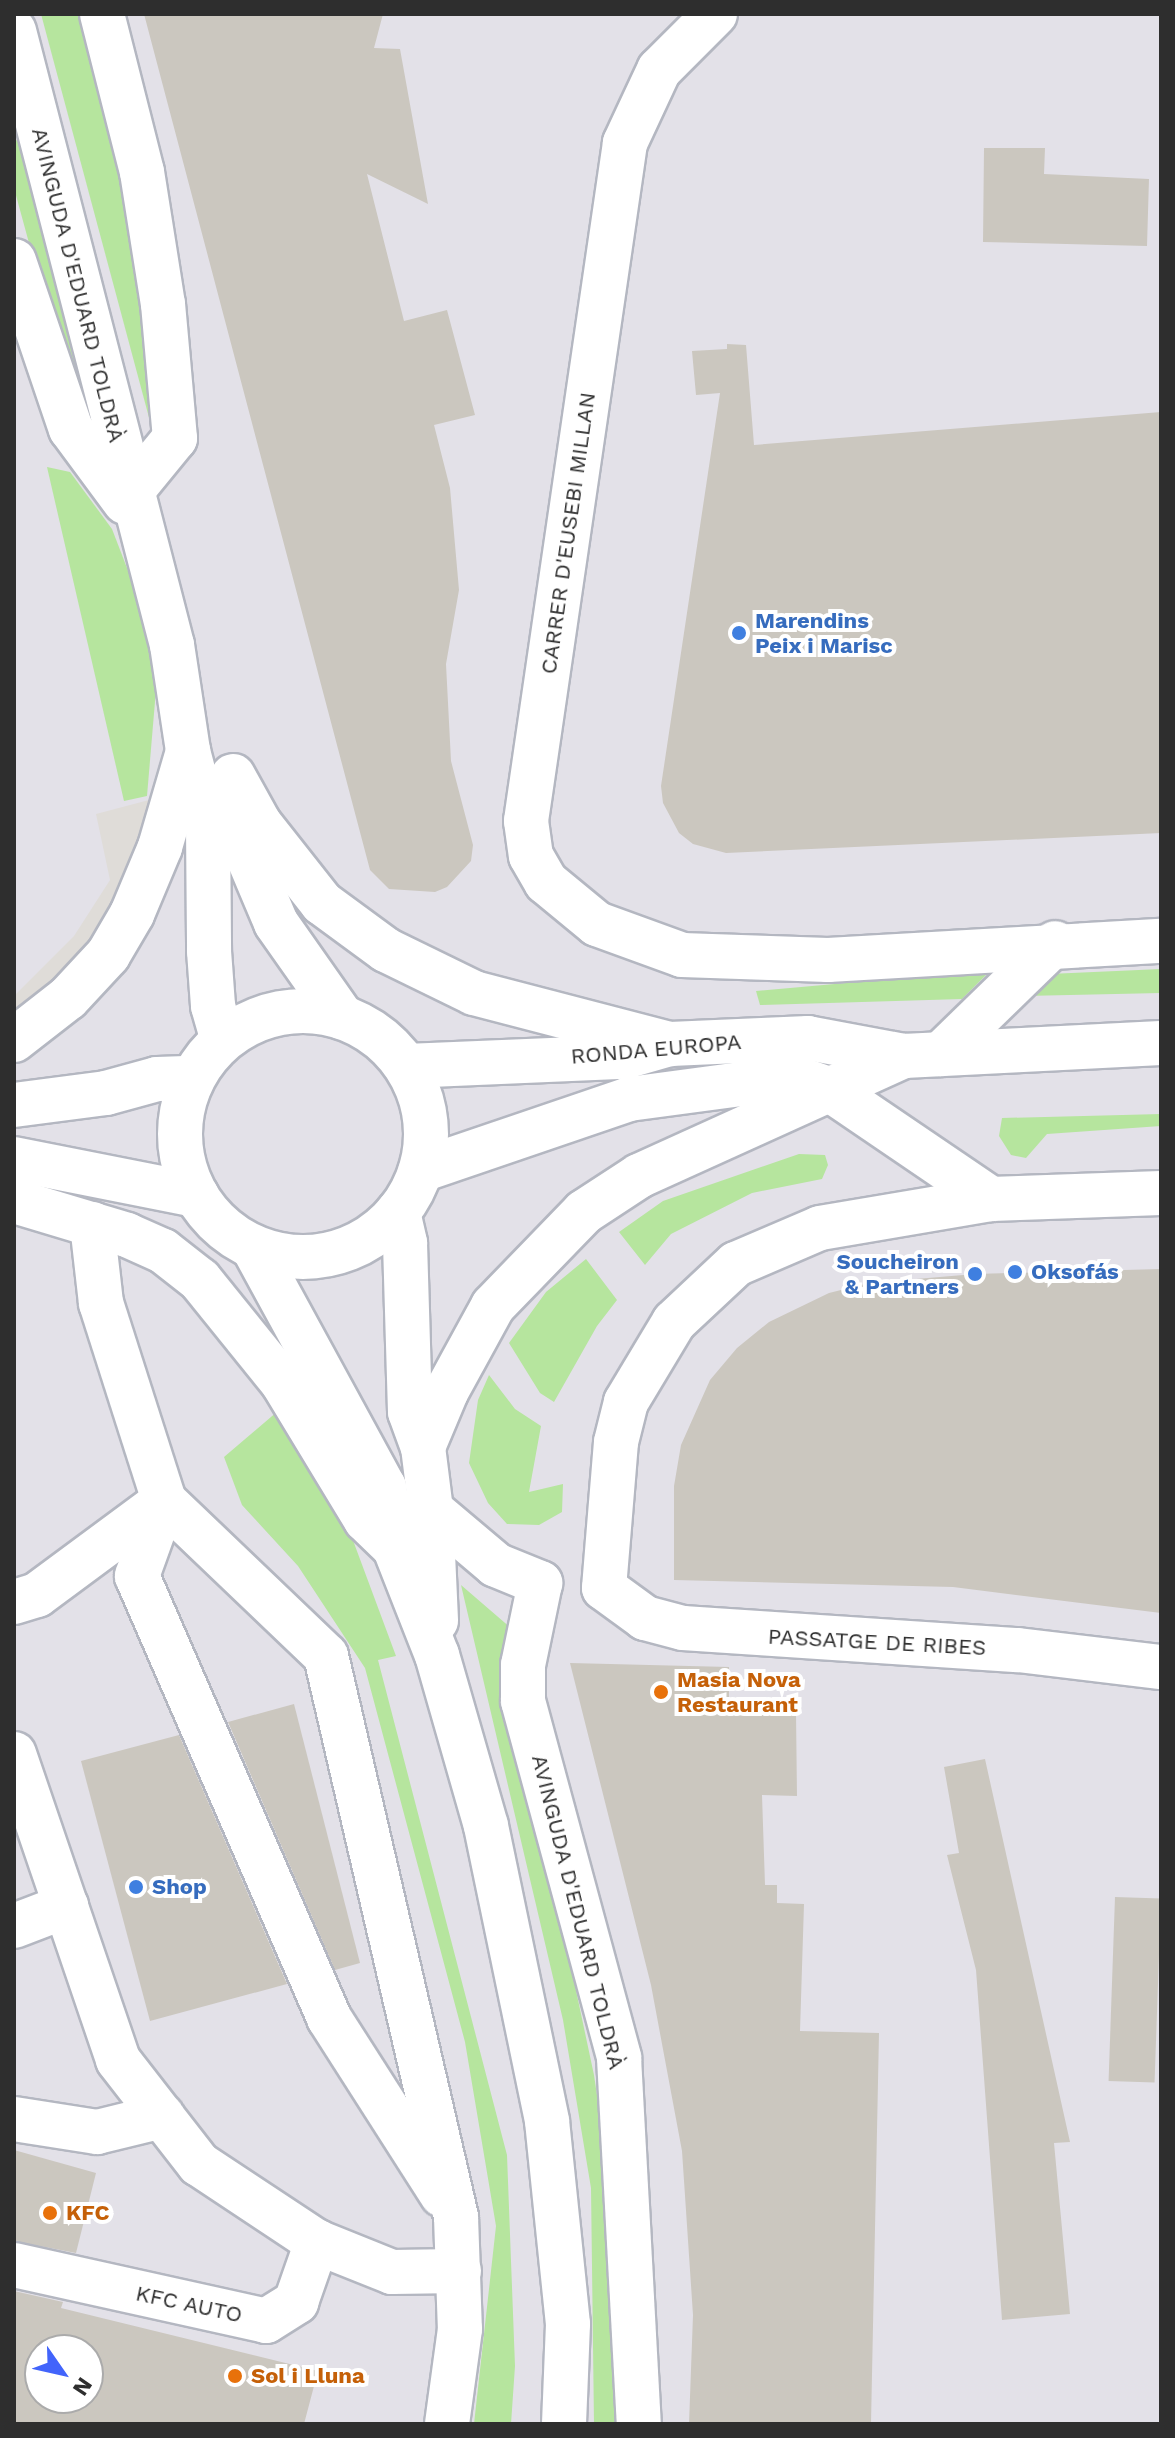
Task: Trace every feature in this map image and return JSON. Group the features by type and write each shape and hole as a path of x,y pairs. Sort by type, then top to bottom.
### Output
{"street":[{"path":"102,14 142,172 175,438 137,509"},
{"name":"CARRER D'EUSEBI MILLAN","path":"715,14 659,70 625,143 526,821 531,856 546,882 597,924 682,955 828,960 1055,943"},
{"name":"AVINGUDA D'EDUARD TOLDRÀ","path":"14,31 172,645 188,751 208,827 209,951 213,1006 223,1040"},
{"name":"AVINGUDA D'EDUARD TOLDRÀ","path":"14,261 31,368 71,429 137,509"},
{"name":"AVINGUDA D'EDUARD TOLDRÀ","path":"172,645 233,776 240,838 276,923 342,1017"},
{"path":"14,1040 68,998 108,955 132,914 160,847 188,751"},
{"path":"233,776 259,823 322,903 386,950 474,993 670,1044"},
{"path":"1055,943 1161,941"},
{"name":"RONDA EUROPA","path":"829,1089 922,1055 1055,943"},
{"path":"285,1012 342,1017 383,1040 406,1066 426,1122 421,1170 398,1212 371,1237 325,1256 288,1257 253,1247 216,1222 196,1195 180,1138 193,1078 223,1040 253,1021 285,1012"},
{"name":"RONDA EUROPA","path":"406,1066 624,1057 670,1044 808,1038 922,1055 1161,1043"},
{"name":"RONDA EUROPA","path":"421,1170 629,1099 794,1077 829,1089 991,1199"},
{"path":"14,1105 106,1093 157,1079 193,1078"},
{"path":"423,1447 446,1392 493,1306 584,1212 639,1176 755,1127 829,1089"},
{"path":"14,1159 196,1195"},
{"path":"431,1510 496,1565 540,1583 604,1588 616,1442 626,1402 674,1322 705,1289 736,1264 820,1228 991,1199 1161,1193"},
{"path":"14,1201 92,1224 163,1251 200,1280 283,1383 366,1520 394,1546"},
{"path":"398,1212 405,1243 410,1412 423,1447 431,1510 437,1655"},
{"path":"92,1224 101,1303 164,1501 326,1656 456,2217 460,2329 447,2424"},
{"path":"253,1247 384,1487 394,1546 437,1655 486,1826 547,2121 568,2324 564,2424"},
{"path":"14,1602 37,1595 164,1501"},
{"path":"164,1501 137,1576 329,2018 456,2217"},
{"name":"AVINGUDA D'EDUARD TOLDRÀ","path":"540,1583 523,1665 523,1701 619,2058 639,2424"},
{"name":"PASSATGE DE RIBES","path":"604,1588 645,1618 683,1628 1018,1650 1161,1667"},
{"path":"14,1754 118,2060 199,2164 317,2242 392,2272 459,2271"},
{"path":"14,1926 66,1906"},
{"path":"14,2119 97,2132 162,2116"},
{"name":"KFC AUTO","path":"14,2265 266,2321 296,2302 317,2242"}],"shaded area":[{"path":"14,14 1161,14 1161,2424 14,2424"},
{"path":"149,800 126,895 86,956 14,1023 14,996 74,936 110,880 96,814"}],"green space":[{"path":"41,14 84,14 120,172 141,299 151,425"},
{"path":"14,137 24,150 100,436 72,388 29,243 14,188"},
{"path":"47,467 70,472 112,529 132,581 157,678 147,796 124,801"},
{"path":"1161,969 1161,993 1024,996 1049,974"},
{"path":"991,970 962,999 760,1005 756,991"},
{"path":"1161,1114 1161,1126 1047,1134 1026,1158 1011,1155 999,1136 1002,1118"},
{"path":"799,1154 825,1155 828,1165 822,1179 752,1193 671,1234 645,1265 619,1232 663,1201"},
{"path":"586,1259 617,1300 597,1326 554,1402 540,1393 509,1343 546,1292"},
{"path":"489,1375 515,1409 541,1426 529,1492 563,1484 562,1512 539,1525 507,1524 488,1503 469,1463 478,1400"},
{"path":"278,1411 351,1535 396,1656 378,1660 507,2155 515,2366 511,2424 474,2424 496,2226 465,2042 365,1668 298,1566 242,1505 224,1457"},
{"path":"461,1585 511,1628 558,1906 594,2075 616,2224 624,2424 594,2424 591,2188 563,2020"}],"building":[{"path":"144,14 383,14 374,48 400,49 428,204 367,174 404,321 447,310 475,415 434,425 450,488 459,590 446,664 451,761 473,845 471,861 447,887 435,892 389,889 370,870"},
{"path":"984,148 1045,148 1044,174 1149,179 1147,246 983,242"},
{"path":"727,344 746,345 754,445 1161,412 1161,833 726,853 693,844 679,833 663,803 661,786 720,393 696,395 692,351 727,349"},
{"path":"1161,1269 1161,1613 953,1587 674,1580 674,1486 681,1445 710,1380 737,1348 769,1322 829,1293 869,1283 975,1274"},
{"path":"570,1663 729,1667 729,1713 796,1712 797,1796 762,1795 765,1885 777,1885 777,1903 804,1904 800,2031 879,2033 871,2424 689,2424 693,2315 682,2151 651,1985"},
{"path":"294,1704 360,1963 335,1970 228,1722"},
{"path":"179,1735 287,1984 150,2021 81,1761"},
{"path":"985,1759 1070,2142 1054,2143 1070,2314 1002,2320 976,1970 947,1855 959,1853 944,1767"},
{"path":"1115,1897 1161,1899 1155,2082 1109,2081"},
{"name":"KFC","path":"14,2150 96,2173 76,2253 14,2241"},
{"path":"14,2291 63,2302 61,2308 318,2371 304,2424 14,2424"}],"place":[{"name":"Marendins Peix i Marisc","path":"739,633"},
{"name":"Oksofás","path":"1015,1272"},
{"name":"Soucheiron & Partners","path":"975,1274"},
{"name":"Masia Nova Restaurant","path":"661,1692"},
{"name":"Shop","path":"136,1887"},
{"name":"KFC","path":"50,2213"},
{"name":"Sol i Lluna","path":"235,2376"}]}
